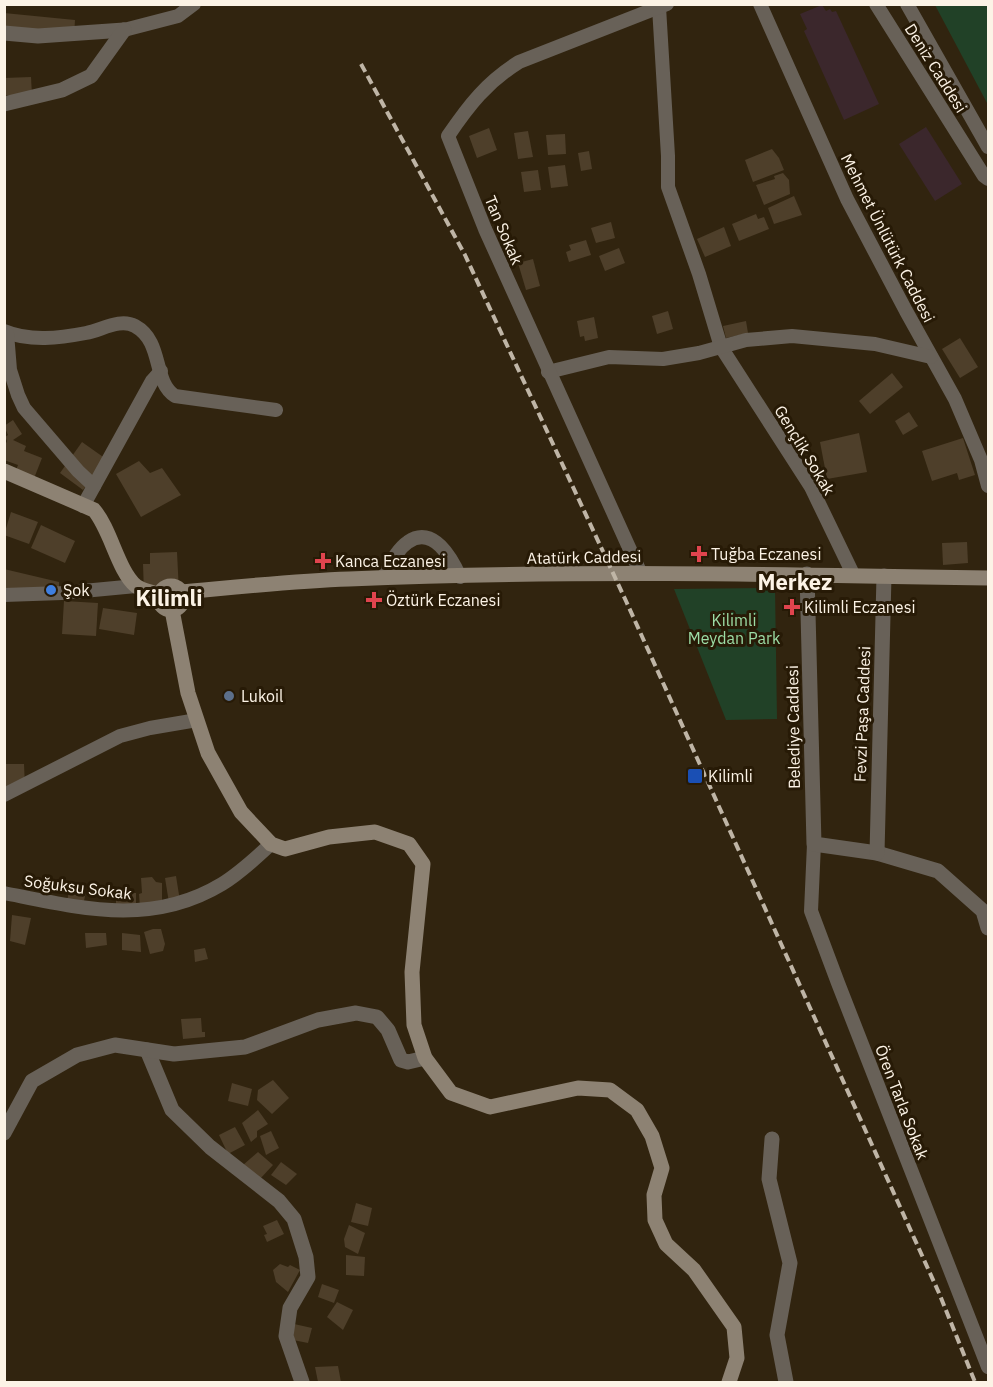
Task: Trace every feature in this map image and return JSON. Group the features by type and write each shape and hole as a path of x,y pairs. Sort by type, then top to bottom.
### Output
{"main road":[{"path":"4,471 94,510 102,519 125,571 136,586 159,595"},
{"name":"Atatürk Caddesi","path":"181,591 383,578 641,574 853,574 988,578"},
{"path":"171,585 181,591 181,604 172,610 161,606 159,595 163,588 171,585"},
{"path":"172,610 188,693 208,753 240,812 271,844 285,849 329,837 375,832 409,844 423,864 412,972 414,1025 425,1058 451,1093 490,1107 578,1088 610,1090 637,1110 652,1136 662,1168 654,1195 655,1220 666,1244 694,1270 734,1327 737,1358 729,1383"}],"street":[{"path":"4,33 38,36 124,30 178,16 195,4"},
{"name":"Mehmet Ünlütürk Caddesi","path":"760,4 847,200 955,399 981,460 988,486"},
{"name":"Deniz Caddesi","path":"876,4 988,179"},
{"path":"907,4 988,147"},
{"name":"Gençlik Sokak","path":"663,6 668,187 699,274 721,347 811,487 853,574"},
{"name":"Tan Sokak","path":"641,574 548,372 485,229 448,136 484,89 499,75 519,62 663,6"},
{"path":"4,104 62,90 91,76 124,30"},
{"path":"94,486 78,471 24,408 10,370 6,332 28,337 57,338 89,332 118,323 129,324 140,330 149,340 156,355 163,384 167,390 179,398 276,410"},
{"path":"548,372 609,357 663,359 746,340 792,336 875,344 931,357"},
{"path":"83,506 152,381 161,371"},
{"path":"383,578 406,543 418,538 426,538 440,545 448,553 460,577"},
{"name":"Belediye Caddesi","path":"807,574 814,844"},
{"name":"Fevzi Paşa Caddesi","path":"877,853 884,576"},
{"path":"4,595 62,593 136,586"},
{"path":"4,795 120,736 197,720"},
{"name":"Soğuksu Sokak","path":"4,893 106,910 153,910 181,903 216,887 246,867 271,844"},
{"path":"814,844 877,853 938,871 983,911 988,928"},
{"name":"Ören Tarla Sokak","path":"814,844 811,910 988,1367"},
{"path":"4,1132 32,1081 77,1054 115,1045 174,1054 245,1047 318,1020 356,1013 377,1017 388,1030 401,1060 408,1062 425,1058"},
{"path":"147,1050 172,1110 210,1147 279,1201 294,1219 306,1257 308,1277 290,1308 286,1336 302,1383"},
{"path":"772,1139 769,1179 790,1263 777,1335 786,1383"}],"shaded area":[{"path":"822,5 826,11 830,9 832,12 836,11 879,104 844,120 804,31 807,29 800,14"},
{"path":"926,127 962,184 935,201 899,144"}],"green space":[{"path":"935,5 988,5 987,103"},
{"name":"Kilimli Meydan Park","path":"775,588 777,719 726,720 674,589"}],"building":[{"path":"4,13 75,20 74,36 4,30"},
{"path":"31,77 32,95 4,95 4,78"},
{"path":"489,128 497,150 477,158 469,136"},
{"path":"528,131 533,157 518,159 514,133"},
{"path":"565,134 566,154 548,155 546,135"},
{"path":"772,149 784,170 753,182 745,160"},
{"path":"589,151 592,169 581,171 578,153"},
{"path":"565,165 568,186 551,188 548,167"},
{"path":"538,170 541,190 524,192 521,172"},
{"path":"783,173 789,180 790,194 764,205 756,185 775,179 774,176"},
{"path":"794,196 802,215 774,224 768,208"},
{"path":"756,214 758,219 764,217 769,229 739,241 732,224"},
{"path":"611,222 615,238 596,243 591,228"},
{"path":"724,227 731,246 705,257 697,239"},
{"path":"586,240 591,255 569,262 566,252 571,250 569,245"},
{"path":"619,248 625,263 605,271 599,256"},
{"path":"533,259 540,286 526,290 518,263"},
{"path":"668,311 673,329 657,334 652,316"},
{"path":"594,317 598,338 585,341 584,336 580,337 577,321"},
{"path":"746,321 748,333 726,338 723,326"},
{"path":"960,338 978,367 960,378 942,349"},
{"path":"892,373 903,387 870,414 859,401"},
{"path":"909,412 918,426 903,435 895,421"},
{"path":"13,420 22,434 13,440 26,446 24,451 42,458 31,486 13,478 18,465 4,460 4,448 7,441 5,437 8,435 4,426"},
{"path":"859,433 867,472 827,479 820,442"},
{"path":"963,438 975,475 959,480 957,473 932,481 922,451"},
{"path":"82,442 106,459 83,490 60,473"},
{"path":"139,461 150,473 162,468 181,495 141,517 116,474"},
{"path":"11,512 38,522 29,544 4,535"},
{"path":"41,525 75,541 65,563 31,548"},
{"path":"967,542 968,563 943,565 942,543"},
{"path":"177,552 179,592 144,593 143,564 150,564 150,553"},
{"path":"4,569 59,582 59,597 4,599"},
{"path":"64,601 98,603 96,636 62,634"},
{"path":"103,608 137,613 134,635 99,629"},
{"path":"4,764 24,764 25,787 4,787"},
{"path":"176,876 180,901 169,903 165,878"},
{"path":"152,877 156,882 162,883 162,907 140,908 141,878"},
{"path":"70,887 86,892 83,905 67,901"},
{"path":"116,892 136,893 136,908 116,907"},
{"path":"12,915 31,918 25,945 10,941"},
{"path":"161,929 165,944 163,951 150,954 144,932"},
{"path":"85,933 106,933 107,945 86,948"},
{"path":"122,933 140,935 141,952 122,950"},
{"path":"205,948 208,959 195,962 194,950"},
{"path":"201,1018 202,1032 205,1032 205,1037 183,1039 181,1019"},
{"path":"273,1080 289,1098 272,1114 257,1100 258,1090"},
{"path":"232,1083 252,1089 248,1106 228,1101"},
{"path":"258,1110 268,1124 257,1131 257,1137 251,1142 242,1123"},
{"path":"235,1127 245,1145 228,1154 219,1135"},
{"path":"271,1131 279,1148 266,1155 260,1136"},
{"path":"258,1152 273,1165 259,1180 243,1165"},
{"path":"281,1162 297,1174 286,1185 271,1175"},
{"path":"356,1203 372,1208 368,1226 351,1222"},
{"path":"277,1220 284,1234 267,1242 264,1235 267,1234 263,1226"},
{"path":"349,1225 365,1233 358,1254 345,1247 344,1239"},
{"path":"346,1255 365,1257 364,1276 346,1275"},
{"path":"280,1264 288,1267 290,1265 300,1270 288,1292 276,1282 273,1270"},
{"path":"322,1284 339,1290 334,1303 318,1297"},
{"path":"337,1302 353,1310 343,1330 327,1317"},
{"path":"294,1324 312,1328 308,1343 293,1340"},
{"path":"338,1366 341,1382 318,1382 315,1367"}],"railway":[{"path":"361,64 465,255 626,601 939,1293 975,1382"}],"place":[{"name":"Tuğba Eczanesi","path":"699,554"},
{"name":"Kanca Eczanesi","path":"323,561"},
{"name":"Şok","path":"51,590"},
{"name":"Öztürk Eczanesi","path":"374,600"},
{"name":"Kilimli Eczanesi","path":"792,607"},
{"name":"Lukoil","path":"229,696"},
{"name":"Kilimli","path":"695,776"}],"district":[{"name":"Merkez","path":"795,581"},
{"name":"Kilimli","path":"169,597"}]}
